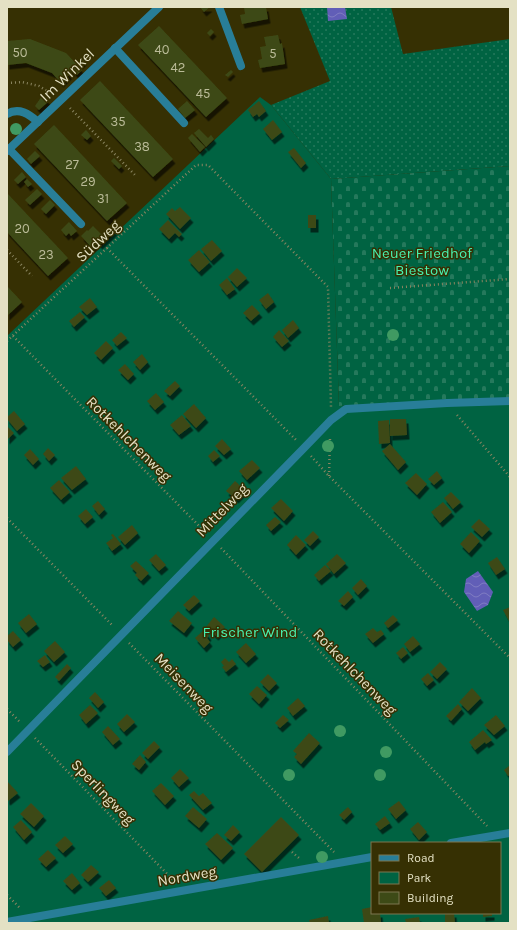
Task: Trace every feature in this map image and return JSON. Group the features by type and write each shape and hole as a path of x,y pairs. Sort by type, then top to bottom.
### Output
{"street":[{"name":"Im Winkel","path":"81,224 8,150 159,7"},
{"path":"219,7 241,66"},
{"name":"Im Winkel","path":"115,48 184,123"},
{"name":"Im Winkel","path":"7,114 12,111 22,111 32,116 38,122"},
{"name":"Mittelweg","path":"7,752 122,635 213,539 331,420 346,409 510,401"},
{"path":"457,842 510,833"},
{"name":"Nordweg","path":"7,922 371,857"}],"path":[{"path":"7,83 22,82 38,86 62,99 135,175"},
{"name":"Südweg","path":"7,341 196,165 208,165 328,287 331,420"},
{"path":"7,250 32,276"},
{"path":"390,288 510,279"},
{"name":"Rotkehlchenweg","path":"13,336 213,539 496,835"},
{"path":"447,403 510,477"},
{"path":"329,476 331,420"},
{"name":"Meisenweg","path":"7,518 344,862"},
{"name":"Sperlingweg","path":"7,709 184,891"}],"green space":[{"path":"300,7 391,7 403,54 510,39 510,166 331,179 271,105 330,81"},
{"name":"Frischer Wind","path":"260,97 271,105 331,179 339,406 510,398 510,923 7,923 7,336"},
{"name":"Neuer Friedhof Biestow","path":"510,166 510,398 339,406 331,179"}],"water":[{"path":"327,7 345,7 347,19 328,21"},
{"path":"478,571 493,592 488,605 477,611 464,592 466,579"}],"building":[{"path":"200,7 210,7 204,12"},
{"path":"244,7 266,7 268,19 242,24 240,15 245,14"},
{"path":"159,26 227,98 206,117 138,45"},
{"path":"211,29 214,32 210,36 207,33"},
{"path":"278,35 280,44 282,43 285,64 260,68 258,60 262,59 260,47 266,46 264,37"},
{"path":"30,39 66,53 82,70 77,75 73,71 61,83 52,73 26,63 7,65 7,41"},
{"path":"82,58 84,61 80,65 77,62"},
{"path":"231,70 233,72 228,77 225,75"},
{"path":"100,81 173,159 153,177 80,100"},
{"path":"42,96 49,101 39,110 35,106"},
{"path":"187,101 195,110 185,118 178,109"},
{"path":"259,101 266,111 259,117 257,114 253,117 248,110"},
{"path":"273,120 282,132 272,140 263,129"},
{"path":"54,125 127,203 107,221 34,144"},
{"path":"199,129 208,138 211,135 214,139 206,147 194,133"},
{"path":"86,130 91,136 87,140 81,135"},
{"path":"192,134 205,147 200,152 188,138"},
{"path":"294,148 306,163 301,168 288,152"},
{"path":"35,151 40,156 31,164 27,159"},
{"path":"114,158 122,166 119,169 111,161"},
{"path":"22,172 26,177 18,184 14,180"},
{"path":"27,179 32,184 28,187 24,182"},
{"path":"37,189 42,194 30,205 25,200"},
{"path":"7,193 68,258 48,276 7,232"},
{"path":"50,200 55,205 46,214 41,209"},
{"path":"180,207 191,218 180,229 166,214 172,208 175,211"},
{"path":"308,215 316,215 316,228 308,228"},
{"path":"168,220 182,234 179,237 175,233 169,239 159,229"},
{"path":"69,222 77,231 71,236 69,233 66,236 61,230"},
{"path":"93,226 102,235 110,227 115,231 100,245 98,243 92,248 81,236"},
{"path":"212,240 222,251 211,261 201,249"},
{"path":"199,250 210,262 199,272 188,260"},
{"path":"237,268 247,278 237,287 228,277"},
{"path":"227,278 235,289 227,295 219,285"},
{"path":"7,286 22,302 7,316"},
{"path":"268,293 274,302 266,309 259,300"},
{"path":"90,298 97,307 87,315 79,307"},
{"path":"252,305 260,313 251,321 243,313"},
{"path":"80,312 85,317 74,327 69,321"},
{"path":"293,320 299,328 288,338 282,330"},
{"path":"279,330 289,341 282,347 273,337"},
{"path":"121,332 127,338 117,346 112,340"},
{"path":"106,341 113,348 101,360 94,353"},
{"path":"142,354 148,362 140,370 133,362"},
{"path":"125,364 134,374 128,380 118,370"},
{"path":"175,381 180,386 170,396 164,391"},
{"path":"156,393 164,402 155,410 147,401"},
{"path":"194,404 206,418 196,428 183,414"},
{"path":"14,411 25,424 17,431 7,419 7,417"},
{"path":"182,415 191,426 179,435 170,425"},
{"path":"390,419 406,419 407,435 390,436"},
{"path":"389,420 390,443 379,444 378,421"},
{"path":"7,426 14,433 7,440"},
{"path":"222,439 231,449 224,455 215,446"},
{"path":"390,444 406,462 398,470 382,451"},
{"path":"48,448 55,455 49,461 43,454"},
{"path":"30,449 39,459 33,465 24,455"},
{"path":"214,450 220,456 213,462 208,456"},
{"path":"252,460 260,468 247,480 239,471"},
{"path":"76,466 86,479 72,490 61,478"},
{"path":"437,471 442,478 434,485 428,479"},
{"path":"416,473 427,484 417,495 405,483"},
{"path":"59,480 70,492 61,500 50,488"},
{"path":"235,481 245,490 236,499 226,491"},
{"path":"451,492 461,502 453,509 444,498"},
{"path":"281,499 293,511 284,521 271,508"},
{"path":"98,501 105,509 99,515 92,506"},
{"path":"443,502 452,512 440,523 431,512"},
{"path":"86,509 93,517 85,524 78,516"},
{"path":"275,517 281,522 271,531 266,525"},
{"path":"479,519 490,529 482,537 471,527"},
{"path":"132,525 138,533 125,545 118,537"},
{"path":"313,531 319,537 310,546 304,540"},
{"path":"471,532 480,541 469,553 460,544"},
{"path":"113,534 121,544 112,551 106,543 113,538 111,535"},
{"path":"296,535 306,545 296,555 287,545"},
{"path":"156,554 166,565 159,571 149,560"},
{"path":"337,554 346,563 334,574 326,564"},
{"path":"497,557 505,569 496,575 488,563"},
{"path":"136,561 149,573 141,581 135,575 137,573 130,566"},
{"path":"325,565 331,571 319,581 314,575"},
{"path":"361,579 367,586 358,595 352,588"},
{"path":"348,591 353,597 344,606 338,601"},
{"path":"194,595 200,601 189,611 183,605"},
{"path":"510,607 510,623 503,610"},
{"path":"178,611 192,623 184,633 169,621"},
{"path":"29,614 37,624 26,633 18,623"},
{"path":"393,615 398,620 388,628 384,623"},
{"path":"214,617 225,627 216,636 206,627"},
{"path":"373,628 377,632 381,630 384,634 373,643 365,634"},
{"path":"204,630 209,636 207,638 210,642 204,648 195,638"},
{"path":"13,631 21,640 13,647 7,640 7,636"},
{"path":"413,636 420,644 410,652 404,644"},
{"path":"55,641 65,652 54,662 44,651"},
{"path":"246,643 256,654 246,663 236,652"},
{"path":"403,647 408,653 401,659 396,653"},
{"path":"45,655 50,662 43,667 37,661"},
{"path":"225,658 229,662 232,659 236,664 226,672 222,667 224,666 221,662"},
{"path":"440,662 447,669 437,679 430,672"},
{"path":"67,664 71,668 59,681 55,677"},
{"path":"428,673 434,680 427,686 421,679"},
{"path":"268,674 277,683 269,691 260,682"},
{"path":"257,686 267,695 259,704 249,694"},
{"path":"472,688 481,698 468,711 459,702"},
{"path":"95,692 104,702 98,708 89,698"},
{"path":"298,698 305,706 293,716 287,708"},
{"path":"458,704 462,709 451,721 446,716"},
{"path":"90,705 98,713 86,724 79,715"},
{"path":"127,714 135,722 124,732 117,724"},
{"path":"283,715 289,720 280,728 275,723"},
{"path":"496,715 505,726 494,735 484,725"},
{"path":"108,726 120,739 113,745 102,732"},
{"path":"483,730 492,740 486,744 485,742 475,750 469,742"},
{"path":"309,733 320,743 301,764 294,757 297,754 293,751"},
{"path":"154,741 160,747 148,759 142,753"},
{"path":"140,755 146,762 139,770 132,764"},
{"path":"510,765 510,775 508,776 504,770"},
{"path":"180,769 189,778 179,787 171,778"},
{"path":"7,781 18,793 8,801 7,800"},
{"path":"161,783 174,796 165,805 152,791"},
{"path":"194,791 199,796 203,793 212,803 203,810 189,795"},
{"path":"399,801 406,810 396,819 388,809"},
{"path":"31,803 44,816 34,827 20,814"},
{"path":"193,807 207,819 199,828 185,816"},
{"path":"348,807 352,812 344,820 339,815"},
{"path":"385,816 390,823 380,830 375,824"},
{"path":"281,817 299,835 262,872 244,854"},
{"path":"21,820 32,832 24,840 13,827"},
{"path":"418,822 427,832 419,840 410,829"},
{"path":"233,825 240,832 231,841 224,835"},
{"path":"217,833 233,848 221,860 205,844"},
{"path":"65,836 73,844 63,853 55,845"},
{"path":"48,850 56,858 46,867 38,859"},
{"path":"91,865 99,872 88,882 81,875"},
{"path":"72,873 80,883 72,890 63,881"},
{"path":"109,880 116,888 106,896 99,888"},
{"path":"371,907 371,914 380,914 381,922 364,923 362,909"},
{"path":"445,914 454,914 455,923 445,923"},
{"path":"483,914 492,914 492,916 483,917"},
{"path":"328,916 329,923 310,923 309,920"},
{"path":"419,917 420,923 406,923 405,919"}]}
